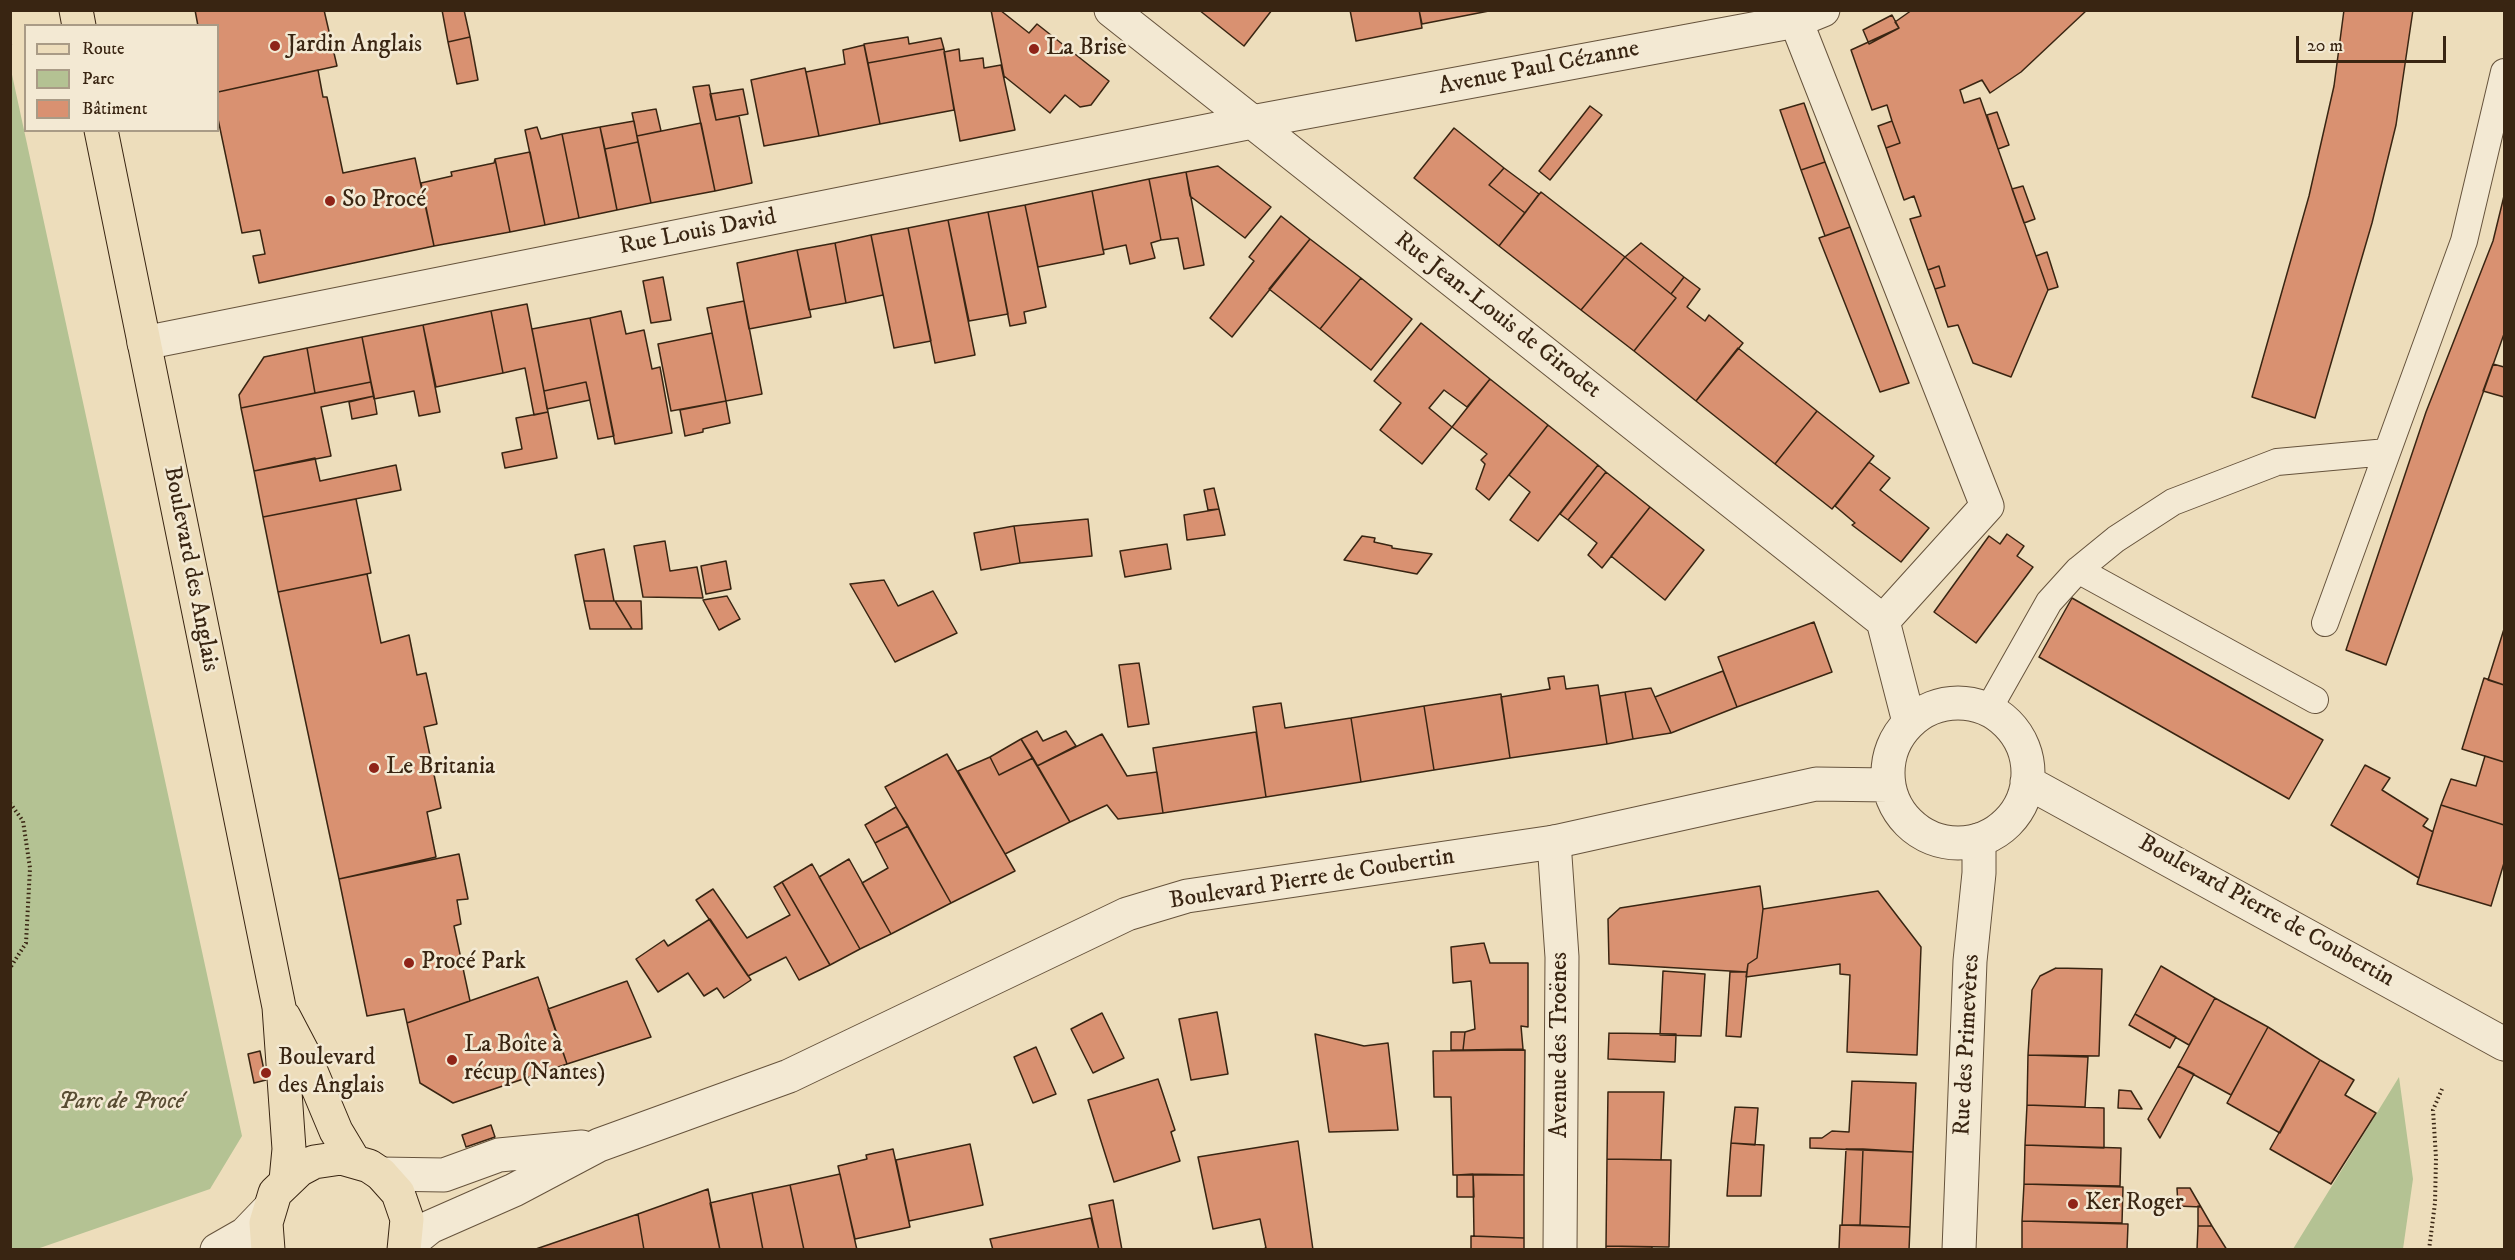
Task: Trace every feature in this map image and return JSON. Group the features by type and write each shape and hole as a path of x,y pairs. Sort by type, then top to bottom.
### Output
{"main road":[{"name":"Boulevard des Anglais","path":"101,132 279,1007 289,1149 286,1180"},
{"name":"Boulevard des Anglais","path":"279,1007 305,1057 336,1131 368,1167 390,1183 403,1204 407,1219 405,1248"},
{"path":"268,1250 266,1223 269,1209 275,1193 286,1180 314,1162 341,1158 368,1167"}],"street":[{"name":"Rue Jean-Louis de Girodet","path":"1111,10 1883,621"},
{"name":"Avenue Paul Cézanne","path":"1252,122 1809,16"},
{"path":"1809,16 1987,506 1883,621 1909,722"},
{"name":"Rue Louis David","path":"144,343 1252,122"},
{"path":"1944,704 1970,704 1988,710 2006,722 2022,743 2028,769 2021,804 2008,823 2000,830 1979,840 1967,843 1943,843 1921,834 1896,808 1888,785 1891,751 1909,722 1931,708 1944,704"},
{"name":"Boulevard Pierre de Coubertin","path":"2027,782 2505,1044"},
{"name":"Boulevard Pierre de Coubertin","path":"405,1248 430,1227 514,1190 598,1145 789,1076 1127,914 1187,896 1554,842 1816,784 1888,785"},
{"name":"Rue des Primevères","path":"1959,1250 1970,961 1979,873 1979,840"},
{"name":"Avenue des Troënes","path":"1554,842 1562,957 1560,1250"},
{"name":"Boulevard Pierre de Coubertin","path":"368,1167 444,1175 499,1155 598,1145"},
{"path":"217,1250 245,1234 269,1209"}],"lane":[{"path":"2325,623 2464,241 2505,72"},
{"path":"1988,710 2049,602 2078,570 2116,539 2173,502 2277,462 2387,452"},
{"path":"2078,570 2315,700"}],"path":[{"path":"10,803 23,822 30,868 26,943 10,968"},
{"path":"2430,1250 2435,1203 2436,1158 2433,1110 2442,1089"}],"green space":[{"name":"Parc de Procé","path":"11,70 242,1136 210,1189 34,1250 10,1249"},
{"path":"2399,1077 2413,1179 2403,1249 2293,1249"}],"building":[{"name":"Jardin Anglais","path":"195,10 324,10 337,66 219,92 219,24 198,24"},
{"path":"442,10 464,10 470,37 448,42"},
{"name":"La Brise","path":"991,10 1000,10 1029,33 1037,24 1109,81 1091,105 1080,107 1065,95 1050,113 1004,76"},
{"path":"1199,10 1272,10 1244,46"},
{"path":"1350,10 1419,10 1422,28 1356,41"},
{"path":"1419,10 1494,10 1422,24"},
{"path":"1912,10 2087,10 2021,72 1990,93 1982,80 1960,90 1964,103 1980,98 2048,290 2011,377 1973,363 1958,325 1948,327 1935,289 1945,286 1939,266 1928,270 1910,219 1921,216 1914,196 1904,200 1886,148 1900,143 1887,105 1872,110 1851,50 1899,28 1895,22"},
{"path":"2344,10 2413,10 2396,125 2372,223 2315,418 2252,397 2309,196 2334,86"},
{"path":"1892,15 1899,28 1869,44 1863,30"},
{"path":"470,37 478,80 457,84 448,42"},
{"path":"908,37 909,44 941,38 944,49 868,63 864,44"},
{"path":"864,45 880,124 819,136 806,72 845,64 843,50"},
{"path":"944,49 954,110 880,124 868,63"},
{"path":"959,49 960,61 983,58 984,68 1001,65 1015,130 960,141 944,52"},
{"path":"805,68 819,136 764,146 751,80"},
{"name":"So Procé","path":"318,70 323,97 327,97 343,173 415,158 434,246 259,283 253,256 265,254 260,230 242,233 219,124 219,92"},
{"path":"709,85 716,120 739,116 752,183 715,191 693,87"},
{"path":"743,89 748,114 716,120 710,94"},
{"path":"1804,103 1825,162 1801,170 1780,110"},
{"path":"1590,106 1602,115 1550,180 1539,171"},
{"path":"656,109 661,131 637,136 632,113"},
{"path":"1997,112 2009,145 1998,149 1987,115"},
{"path":"634,121 638,142 605,149 600,127"},
{"path":"1892,121 1900,143 1886,148 1878,126"},
{"path":"701,123 715,191 651,203 637,136"},
{"path":"537,127 541,139 562,134 579,218 545,225 525,130"},
{"path":"600,127 617,210 579,218 562,134"},
{"path":"1454,128 1504,168 1489,185 1525,213 1499,246 1414,178"},
{"path":"638,142 651,203 617,210 605,149"},
{"path":"530,152 545,225 510,232 495,159"},
{"path":"495,159 510,232 434,246 421,183 452,176 451,172 494,163"},
{"path":"1825,162 1850,227 1825,236 1801,170"},
{"path":"1218,166 1271,207 1245,238 1190,196 1186,172"},
{"path":"1504,168 1539,194 1525,213 1489,185"},
{"path":"1186,172 1204,265 1184,269 1178,238 1161,240 1149,179"},
{"path":"1149,179 1161,240 1151,243 1155,258 1130,264 1126,245 1103,250 1092,191"},
{"path":"2023,186 2035,219 2024,223 2012,189"},
{"path":"1092,191 1104,254 1038,267 1025,205"},
{"path":"1541,192 1625,257 1581,310 1499,246"},
{"path":"2504,196 2504,334 2386,665 2346,650 2426,412 2493,241"},
{"path":"1025,205 1046,307 1024,312 1026,323 1010,326 988,212"},
{"path":"988,212 1008,314 969,321 948,220"},
{"path":"1281,216 1310,239 1232,337 1210,318 1254,261 1249,257"},
{"path":"948,220 975,355 935,363 908,228"},
{"path":"1850,227 1909,383 1880,392 1819,238"},
{"path":"908,228 931,341 894,348 871,235"},
{"path":"871,235 883,295 846,303 835,243"},
{"path":"1310,239 1361,278 1320,329 1269,289"},
{"path":"835,243 846,303 809,310 797,250"},
{"path":"1641,243 1684,277 1671,294 1625,257"},
{"path":"797,250 811,317 749,329 737,263"},
{"path":"2047,252 2058,287 2048,290 2036,256"},
{"path":"1625,257 1676,298 1634,351 1581,310"},
{"path":"1939,266 1945,286 1935,289 1928,270"},
{"path":"663,277 671,320 651,323 643,281"},
{"path":"1684,277 1700,289 1687,307 1705,321 1709,315 1743,343 1696,401 1634,351 1676,298 1671,294"},
{"path":"1361,278 1412,319 1371,370 1320,329"},
{"path":"744,301 762,394 726,401 707,308"},
{"path":"527,304 548,412 534,415 525,368 503,373 491,311"},
{"path":"491,311 503,373 436,387 423,325"},
{"path":"621,311 626,334 644,330 652,369 660,367 672,433 615,444 590,318"},
{"path":"590,318 614,436 598,439 586,382 544,391 532,329"},
{"path":"1421,323 1490,379 1467,407 1444,390 1429,408 1452,427 1422,464 1380,430 1401,403 1374,381"},
{"path":"423,325 440,412 419,416 414,391 374,399 362,337"},
{"path":"712,333 726,401 671,411 658,344"},
{"path":"362,337 371,382 315,393 307,348"},
{"path":"307,348 315,393 241,408 239,395 264,357"},
{"path":"1738,348 1817,411 1775,464 1696,401"},
{"path":"2493,364 2504,367 2504,397 2483,391"},
{"path":"1490,379 1548,425 1489,500 1476,489 1485,464 1481,460 1487,454 1452,427"},
{"path":"371,382 374,396 321,407 331,456 254,471 241,408"},
{"path":"586,382 590,400 547,409 544,391"},
{"path":"374,396 377,414 352,419 349,402"},
{"path":"726,401 730,423 685,436 680,410"},
{"path":"1817,411 1874,456 1832,509 1775,464"},
{"path":"548,412 557,458 505,468 502,453 522,449 516,418"},
{"path":"1548,425 1598,465 1538,541 1510,520 1530,492 1509,475"},
{"path":"315,458 320,481 396,465 401,490 263,517 254,471"},
{"path":"1869,462 1890,478 1880,490 1929,528 1901,562 1852,525 1855,523 1835,506"},
{"path":"1598,465 1606,472 1568,520 1560,514"},
{"path":"1606,472 1650,507 1602,568 1588,555 1597,543 1568,520"},
{"path":"1214,488 1219,509 1208,510 1204,490"},
{"path":"356,499 371,573 278,592 263,517"},
{"path":"1650,507 1704,550 1665,600 1611,556"},
{"path":"1219,509 1225,535 1187,540 1184,515"},
{"path":"1088,519 1092,556 1020,563 1014,526"},
{"path":"1014,526 1020,563 981,570 974,533"},
{"path":"2007,534 2024,546 2017,556 2033,567 1976,643 1934,612 1989,536 2000,544"},
{"path":"1362,536 1375,538 1374,542 1392,546 1392,548 1432,554 1417,574 1344,560"},
{"path":"665,541 670,571 697,567 703,598 643,597 634,546"},
{"path":"1167,544 1171,569 1125,577 1120,551"},
{"path":"604,549 614,601 584,601 575,555"},
{"path":"726,561 731,589 706,594 701,566"},
{"name":"Le Britania","path":"367,574 381,643 409,635 417,675 426,673 437,724 424,727 441,808 427,812 436,857 339,879 278,592"},
{"path":"884,580 898,606 933,591 957,633 895,662 850,584"},
{"path":"727,596 740,619 719,630 703,600"},
{"path":"2072,598 2323,740 2289,799 2039,657"},
{"path":"584,601 615,601 632,629 590,629"},
{"path":"615,601 641,601 642,629 632,629"},
{"path":"1814,622 1832,672 1737,707 1718,657"},
{"path":"2504,629 2504,685 2488,680"},
{"path":"1139,663 1149,724 1128,727 1119,665"},
{"path":"1723,671 1737,707 1671,733 1655,697"},
{"path":"1564,676 1566,689 1598,685 1607,744 1510,758 1501,697 1550,689 1548,678"},
{"path":"2484,678 2504,685 2504,762 2462,749"},
{"path":"1651,688 1671,733 1633,739 1625,692"},
{"path":"1625,692 1633,739 1607,744 1600,696"},
{"path":"1501,694 1510,758 1434,770 1424,706"},
{"path":"1281,703 1285,728 1351,718 1361,782 1266,797 1253,707"},
{"path":"1424,706 1434,770 1361,782 1351,718"},
{"path":"1037,731 1043,741 1066,731 1076,746 1037,766 1021,739"},
{"path":"1256,732 1266,797 1163,813 1153,748"},
{"path":"1102,734 1127,776 1157,772 1163,813 1118,819 1107,805 1070,822 1037,766"},
{"path":"1021,739 1033,758 999,775 990,757"},
{"path":"947,754 1015,871 951,903 885,787"},
{"path":"2485,756 2504,762 2504,825 2441,805 2451,779 2476,786"},
{"path":"990,757 999,775 1033,758 1070,822 1005,854 958,771"},
{"path":"2365,765 2390,778 2382,790 2428,819 2423,826 2433,832 2419,878 2331,825"},
{"path":"2441,805 2504,825 2504,863 2491,906 2417,884"},
{"path":"896,807 908,826 875,843 865,825"},
{"path":"908,826 951,903 891,934 862,883 888,868 875,843"},
{"name":"Procé Park","path":"459,854 468,899 457,900 461,924 454,926 470,1001 407,1023 404,1009 367,1016 339,879"},
{"path":"849,859 891,934 860,949 819,877"},
{"path":"812,864 860,949 830,965 782,882"},
{"path":"782,882 830,965 799,980 786,957 748,976 696,900 713,889 747,938 790,915 774,887"},
{"path":"1760,886 1763,909 1757,958 1748,964 1747,972 1609,964 1608,919 1620,908"},
{"path":"1878,891 1921,947 1917,1055 1847,1052 1850,975 1840,974 1840,964 1746,977 1748,964 1757,958 1763,909"},
{"path":"710,919 751,980 724,998 717,988 704,996 688,973 658,992 636,959 664,940 668,946"},
{"path":"1484,943 1490,963 1528,963 1528,1027 1521,1026 1523,1049 1463,1050 1465,1032 1475,1029 1471,981 1453,983 1451,947"},
{"path":"2161,966 2215,998 2189,1045 2135,1014"},
{"path":"2056,968 2102,969 2099,1056 2028,1055 2032,990 2040,976"},
{"path":"1663,971 1705,974 1701,1036 1660,1035"},
{"path":"1730,972 1747,972 1741,1037 1726,1036"},
{"path":"538,977 567,1064 453,1103 420,1083 407,1023"},
{"path":"627,981 651,1037 567,1064 548,1009"},
{"path":"2215,998 2268,1027 2231,1095 2178,1066"},
{"path":"1217,1012 1228,1074 1191,1080 1179,1019"},
{"path":"1102,1013 1124,1058 1093,1073 1071,1029"},
{"path":"2135,1014 2176,1037 2170,1048 2129,1025"},
{"path":"2268,1027 2320,1060 2280,1133 2227,1103"},
{"path":"1451,1032 1465,1032 1463,1050 1451,1050"},
{"path":"1609,1033 1676,1034 1675,1062 1608,1059"},
{"path":"1315,1034 1364,1046 1388,1043 1398,1130 1329,1132"},
{"path":"1036,1047 1056,1094 1033,1103 1014,1057"},
{"path":"1525,1050 1524,1175 1453,1175 1451,1097 1434,1097 1433,1051"},
{"path":"260,1051 266,1080 254,1083 248,1054"},
{"path":"2028,1055 2088,1057 2085,1107 2027,1105"},
{"path":"2320,1060 2354,1080 2345,1095 2376,1113 2331,1184 2270,1149"},
{"path":"2178,1066 2194,1074 2160,1138 2148,1119"},
{"path":"1158,1079 1175,1130 1171,1132 1180,1161 1114,1182 1088,1100"},
{"path":"1852,1081 1916,1083 1913,1152 1810,1148 1810,1138 1822,1138 1832,1131 1849,1132"},
{"path":"2119,1090 2131,1091 2142,1109 2118,1108"},
{"path":"1608,1092 1664,1092 1661,1160 1607,1159"},
{"path":"2027,1105 2104,1108 2104,1148 2025,1145"},
{"path":"1735,1107 1758,1108 1755,1145 1731,1143"},
{"path":"491,1125 495,1137 466,1147 462,1135"},
{"path":"1298,1141 1313,1250 1260,1250 1266,1248 1260,1219 1213,1229 1198,1157"},
{"path":"1731,1143 1764,1145 1761,1196 1727,1196"},
{"path":"970,1144 983,1205 909,1221 896,1160"},
{"path":"2025,1145 2121,1148 2120,1186 2024,1184"},
{"path":"893,1149 910,1227 855,1239 838,1166 867,1159 866,1155"},
{"path":"1846,1149 1863,1149 1860,1225 1842,1225"},
{"path":"1863,1149 1913,1152 1910,1227 1860,1225"},
{"path":"1607,1159 1671,1160 1669,1247 1606,1246"},
{"path":"840,1174 857,1250 804,1250 790,1185"},
{"path":"1473,1174 1524,1175 1524,1238 1474,1236"},
{"path":"1473,1174 1474,1197 1457,1197 1457,1175"},
{"name":"Ker Roger","path":"2024,1184 2123,1187 2122,1223 2022,1221"},
{"path":"790,1185 804,1250 763,1250 752,1193"},
{"path":"2177,1188 2190,1188 2201,1207 2178,1206"},
{"path":"708,1189 720,1250 644,1250 638,1214"},
{"path":"752,1193 763,1250 720,1250 710,1203"},
{"path":"1113,1200 1122,1250 1099,1250 1089,1205"},
{"path":"2198,1206 2201,1207 2212,1226 2198,1226"},
{"path":"638,1214 644,1250 533,1250"},
{"path":"1091,1218 1099,1250 993,1250 990,1239"},
{"path":"2022,1221 2128,1224 2127,1250 2022,1250"},
{"path":"1840,1225 1910,1227 1909,1250 1839,1250"},
{"path":"2198,1226 2212,1226 2227,1250 2197,1250"},
{"path":"1471,1236 1524,1238 1524,1250 1471,1250"},
{"path":"1606,1246 1652,1247 1652,1250 1606,1250"}],"place":[{"name":"Jardin Anglais","path":"275,46"},
{"name":"La Brise","path":"1034,49"},
{"name":"So Procé","path":"330,201"},
{"name":"Le Britania","path":"374,768"},
{"name":"Procé Park","path":"409,963"},
{"name":"La Boîte à récup (Nantes)","path":"452,1060"},
{"name":"Boulevard des Anglais","path":"266,1073"},
{"name":"Ker Roger","path":"2073,1204"}]}
